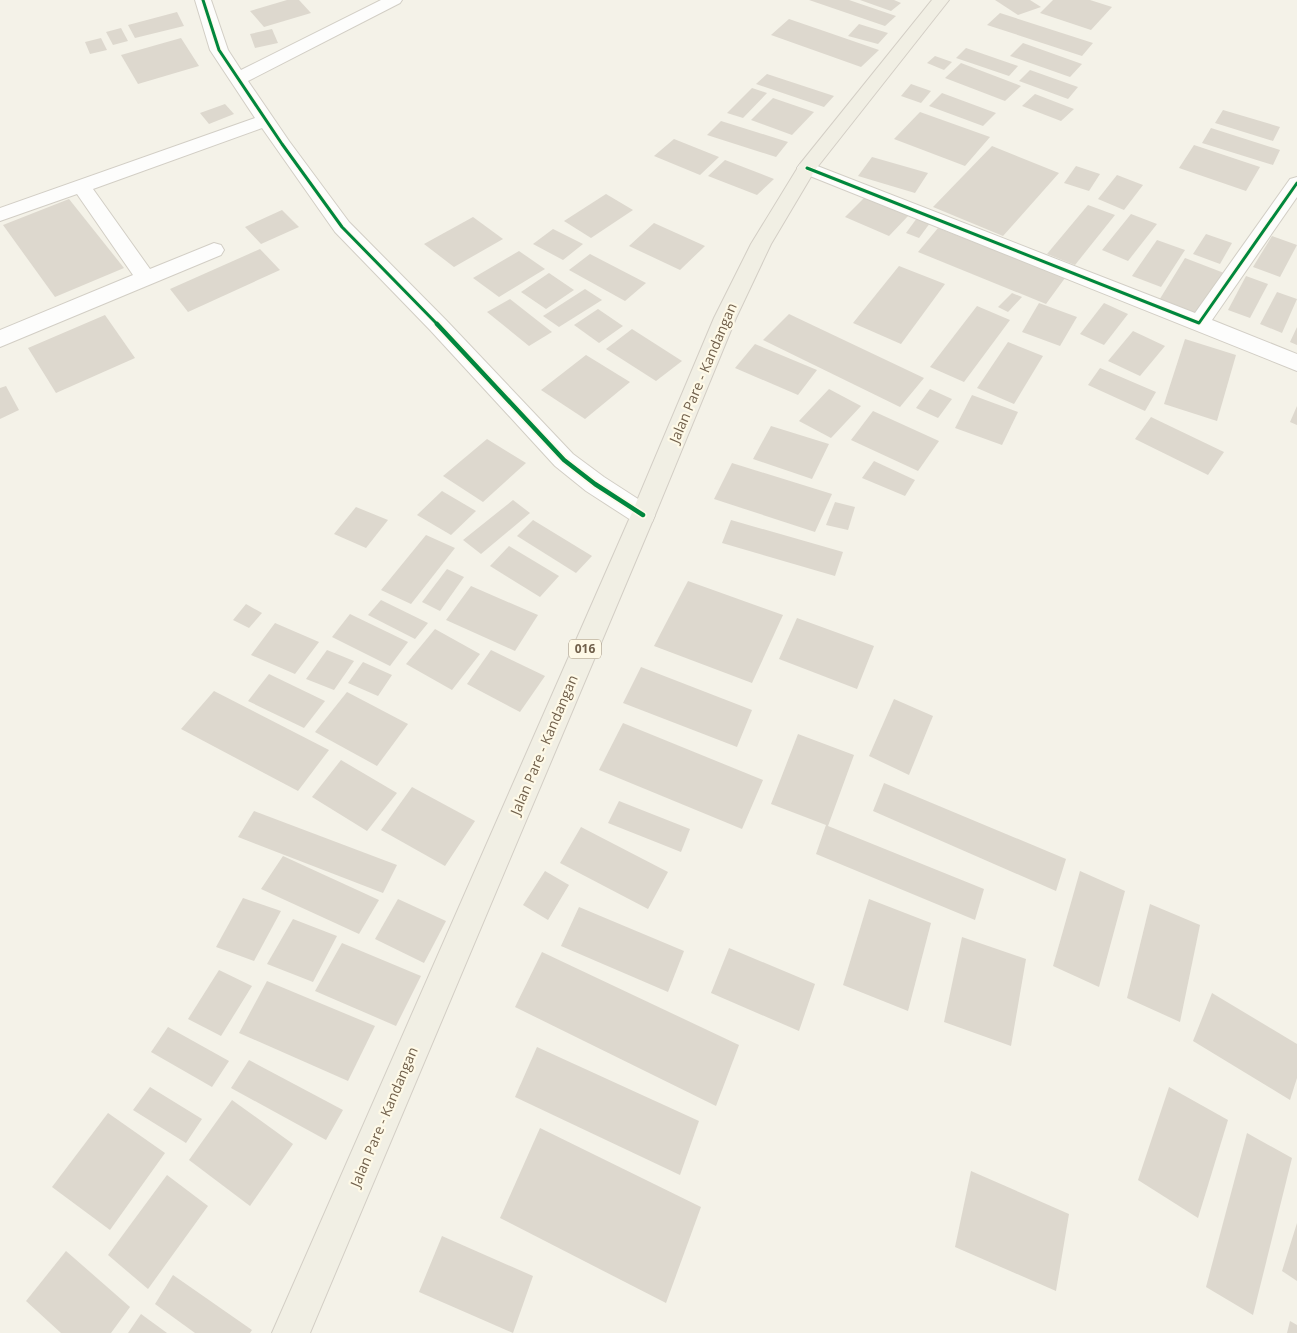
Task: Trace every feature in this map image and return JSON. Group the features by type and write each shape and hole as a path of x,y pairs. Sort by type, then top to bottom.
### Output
{"main road":[{"name":"Jalan Pare - Kandangan","path":"291,1333 643,515 725,318 761,244 807,168 941,0"}],"street":[{"path":"203,0 219,50 240,78 282,144 342,227 438,325 564,460 595,484 643,515"},
{"path":"240,78 394,0"},
{"path":"0,215 266,120"},
{"path":"807,168 1297,363"},
{"path":"1200,324 1297,183"},
{"path":"80,185 146,278"},
{"path":"0,339 214,250"}],"building":[{"path":"287,0 299,0 311,13 264,27 250,11"},
{"path":"809,0 849,0 896,16 885,26"},
{"path":"860,0 894,0 901,3 891,11"},
{"path":"995,0 1030,0 1041,7 1018,15"},
{"path":"1053,0 1090,0 1112,7 1091,30 1040,13"},
{"path":"177,12 184,26 135,38 128,25"},
{"path":"1000,13 1093,43 1082,56 987,25"},
{"path":"789,19 879,50 861,67 771,35"},
{"path":"859,24 888,33 878,44 848,36"},
{"path":"121,28 128,41 113,45 106,32"},
{"path":"272,29 278,43 255,48 250,34"},
{"path":"101,38 107,50 90,54 85,42"},
{"path":"181,38 199,66 138,84 121,55"},
{"path":"1023,43 1082,64 1070,77 1010,56"},
{"path":"966,48 1018,66 1009,76 956,58"},
{"path":"935,56 952,62 944,70 927,63"},
{"path":"961,63 1021,86 1005,101 945,78"},
{"path":"1030,70 1078,87 1068,99 1019,81"},
{"path":"767,74 834,96 824,107 756,84"},
{"path":"911,84 931,91 921,103 901,96"},
{"path":"752,88 767,93 743,118 727,113"},
{"path":"942,93 996,113 983,126 929,106"},
{"path":"1035,94 1074,109 1061,121 1022,106"},
{"path":"773,98 814,112 792,135 751,120"},
{"path":"225,104 234,114 209,124 200,113"},
{"path":"1223,110 1280,127 1273,141 1215,123"},
{"path":"920,112 990,137 965,166 894,139"},
{"path":"721,121 788,142 776,157 707,135"},
{"path":"1211,128 1280,150 1273,165 1202,143"},
{"path":"674,139 719,157 700,175 654,156"},
{"path":"1194,145 1260,167 1246,191 1179,168"},
{"path":"992,146 1059,173 1003,236 933,207"},
{"path":"872,157 928,173 915,193 858,176"},
{"path":"725,160 774,179 757,195 708,176"},
{"path":"1076,166 1100,174 1089,191 1064,183"},
{"path":"1117,175 1143,185 1124,210 1098,199"},
{"path":"606,194 633,210 591,238 564,221"},
{"path":"865,197 909,215 889,236 845,217"},
{"path":"69,199 124,268 55,297 3,225"},
{"path":"1088,205 1115,215 1075,265 1047,254"},
{"path":"282,210 299,227 261,244 245,227"},
{"path":"1131,214 1157,224 1128,261 1102,250"},
{"path":"473,217 503,239 454,267 424,244"},
{"path":"917,218 930,223 919,238 906,233"},
{"path":"654,223 705,246 680,270 629,246"},
{"path":"938,228 1065,278 1046,304 918,252"},
{"path":"553,229 583,244 563,260 533,244"},
{"path":"1206,234 1232,243 1220,264 1193,254"},
{"path":"1272,236 1297,245 1280,277 1253,267"},
{"path":"1157,240 1185,250 1161,287 1132,276"},
{"path":"260,249 280,270 188,312 170,289"},
{"path":"519,251 545,269 499,297 473,278"},
{"path":"590,254 646,283 625,301 569,270"},
{"path":"1185,258 1224,273 1198,317 1158,302"},
{"path":"899,266 945,284 901,344 853,323"},
{"path":"549,273 574,290 546,309 521,292"},
{"path":"1246,276 1268,284 1250,318 1228,310"},
{"path":"585,289 602,300 559,327 543,316"},
{"path":"1277,292 1297,299 1282,333 1260,324"},
{"path":"1012,293 1022,297 1008,312 998,307"},
{"path":"510,299 552,332 529,346 487,312"},
{"path":"1039,303 1077,317 1060,346 1022,332"},
{"path":"1104,303 1128,314 1104,345 1080,334"},
{"path":"977,306 1010,320 964,382 930,367"},
{"path":"598,309 623,326 599,343 574,325"},
{"path":"789,314 924,378 900,407 763,340"},
{"path":"105,315 135,358 56,393 28,348"},
{"path":"1297,327 1297,345 1290,342"},
{"path":"632,329 682,361 656,381 606,349"},
{"path":"1133,331 1165,346 1140,376 1108,361"},
{"path":"1185,339 1236,355 1217,421 1164,404"},
{"path":"1008,342 1043,356 1014,404 977,388"},
{"path":"755,344 817,370 798,395 735,368"},
{"path":"586,355 630,382 585,419 541,390"},
{"path":"1100,368 1156,392 1145,411 1088,385"},
{"path":"6,386 19,410 0,419 0,388"},
{"path":"829,389 861,406 831,438 799,421"},
{"path":"930,389 952,399 938,418 916,408"},
{"path":"972,395 1018,412 1002,445 955,428"},
{"path":"1297,406 1297,425 1290,422"},
{"path":"873,411 939,441 918,471 851,440"},
{"path":"1151,417 1224,452 1208,475 1135,439"},
{"path":"771,426 829,444 812,479 753,459"},
{"path":"487,439 526,463 483,502 443,476"},
{"path":"874,461 915,480 905,496 862,478"},
{"path":"732,463 832,494 815,532 714,499"},
{"path":"442,491 476,511 451,535 417,515"},
{"path":"513,500 530,513 481,554 463,540"},
{"path":"835,502 855,507 848,530 826,525"},
{"path":"356,507 388,520 366,548 334,534"},
{"path":"533,520 592,556 576,573 517,536"},
{"path":"731,520 843,552 835,576 722,543"},
{"path":"426,535 455,548 411,604 381,590"},
{"path":"509,546 559,576 540,597 490,566"},
{"path":"447,569 464,577 440,611 422,602"},
{"path":"688,581 783,615 752,683 654,646"},
{"path":"471,586 538,615 515,651 446,620"},
{"path":"381,600 428,623 415,639 368,615"},
{"path":"246,604 262,613 249,628 233,620"},
{"path":"350,614 408,642 390,666 332,637"},
{"path":"797,618 874,646 857,689 779,659"},
{"path":"275,623 319,642 295,674 251,655"},
{"path":"435,629 480,654 452,690 406,664"},
{"path":"327,650 354,661 334,690 306,679"},
{"path":"491,650 545,676 520,712 467,684"},
{"path":"363,662 392,675 378,696 348,683"},
{"path":"641,667 752,710 737,747 623,703"},
{"path":"269,674 325,701 304,728 248,701"},
{"path":"214,691 329,750 298,791 181,729"},
{"path":"347,692 408,724 377,766 315,732"},
{"path":"894,699 933,716 909,775 869,756"},
{"path":"623,723 763,780 742,829 599,770"},
{"path":"798,734 854,755 828,826 984,889 975,920 816,854 826,825 771,804"},
{"path":"341,760 397,793 367,831 312,797"},
{"path":"884,783 1066,859 1056,891 873,811"},
{"path":"412,787 475,821 445,866 381,830"},
{"path":"619,801 690,829 681,852 608,823"},
{"path":"254,811 397,865 383,893 238,837"},
{"path":"581,827 668,872 648,909 560,863"},
{"path":"283,856 379,900 359,934 261,889"},
{"path":"545,871 569,885 548,920 523,905"},
{"path":"1080,871 1125,891 1099,987 1053,966"},
{"path":"243,898 281,911 254,961 216,947"},
{"path":"398,899 446,921 424,963 375,939"},
{"path":"869,899 931,923 908,1011 843,985"},
{"path":"1150,904 1200,925 1180,1022 1127,998"},
{"path":"579,907 684,951 668,992 561,946"},
{"path":"293,919 337,936 313,982 267,964"},
{"path":"962,937 1026,959 1011,1046 944,1022"},
{"path":"342,943 421,976 396,1026 315,991"},
{"path":"729,948 815,984 799,1031 711,993"},
{"path":"542,952 739,1045 716,1106 515,1007"},
{"path":"219,970 252,986 221,1036 188,1019"},
{"path":"267,981 375,1026 348,1081 239,1033"},
{"path":"1212,993 1297,1044 1297,1078 1290,1100 1193,1041"},
{"path":"168,1027 229,1061 212,1087 151,1052"},
{"path":"537,1047 699,1121 680,1175 515,1097"},
{"path":"249,1060 343,1110 326,1140 231,1088"},
{"path":"150,1087 202,1119 186,1143 133,1110"},
{"path":"1169,1087 1228,1120 1198,1218 1138,1180"},
{"path":"232,1100 293,1144 250,1206 189,1160"},
{"path":"108,1113 165,1153 110,1230 52,1187"},
{"path":"540,1128 701,1207 666,1303 500,1218"},
{"path":"1247,1133 1292,1158 1253,1315 1206,1287"},
{"path":"971,1171 1069,1214 1056,1291 955,1247"},
{"path":"167,1175 208,1206 148,1289 108,1255"},
{"path":"1297,1223 1297,1281 1282,1271"},
{"path":"442,1236 533,1276 513,1333 419,1292"},
{"path":"66,1251 130,1307 111,1333 61,1333 26,1301"},
{"path":"173,1275 252,1330 250,1333 195,1333 155,1304"},
{"path":"141,1314 167,1333 128,1333"},
{"path":"1290,1321 1297,1325 1297,1333 1287,1333"}],"cycle path":[{"path":"203,0 219,50 282,144 342,227 438,325 564,460 595,484 643,515"},
{"path":"807,168 1199,323 1297,183"}]}
